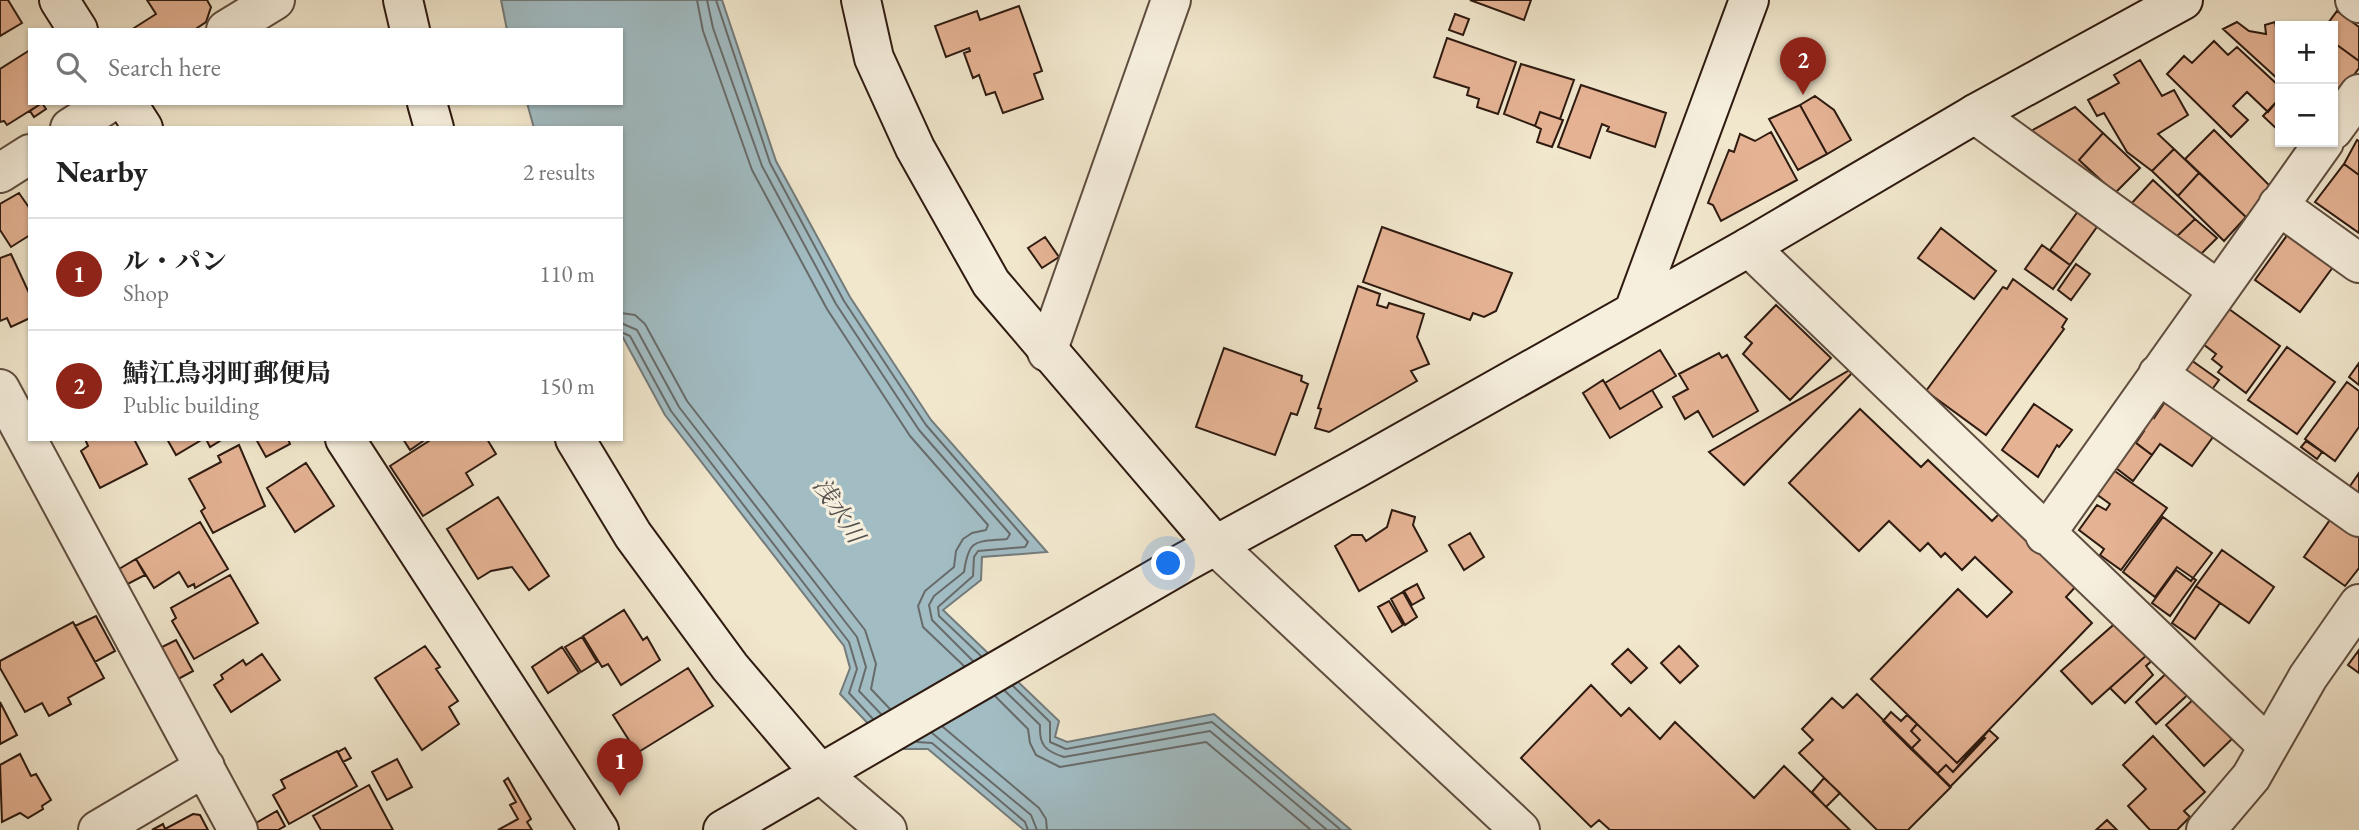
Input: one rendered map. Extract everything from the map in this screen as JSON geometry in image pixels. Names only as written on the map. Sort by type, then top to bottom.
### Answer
[{"type":"street","points":[[59,0],[77,28]]},
{"type":"street","points":[[403,0],[410,28]]},
{"type":"street","points":[[861,0],[874,58],[915,148],[992,283],[1201,554],[1520,830]]},
{"type":"street","points":[[1047,352],[1171,0]]},
{"type":"street","points":[[1634,311],[1749,0]]},
{"type":"street","points":[[723,830],[1201,554],[1749,247],[1975,114],[2183,0]]},
{"type":"street","points":[[2338,123],[2359,94]]},
{"type":"street","points":[[73,126],[106,105]]},
{"type":"street","points":[[128,105],[142,126]]},
{"type":"street","points":[[427,105],[433,126]]},
{"type":"street","points":[[1975,114],[2218,290]]},
{"type":"street","points":[[2045,535],[2321,147]]},
{"type":"street","points":[[0,173],[28,155]]},
{"type":"street","points":[[2278,205],[2359,263]]},
{"type":"street","points":[[1749,247],[2045,535],[2268,746]]},
{"type":"street","points":[[2158,374],[2359,517]]},
{"type":"street","points":[[0,389],[28,441]]},
{"type":"street","points":[[28,441],[239,830]]},
{"type":"street","points":[[346,441],[599,830]]},
{"type":"street","points":[[576,441],[633,536],[730,667],[820,774],[887,830]]},
{"type":"street","points":[[2206,830],[2251,777],[2308,677],[2359,604]]},
{"type":"street","points":[[97,830],[205,767]]},
{"type":"water","name":"浅水川","points":[[501,0],[722,0],[776,161],[850,297],[931,420],[1047,552],[982,557],[981,580],[943,610],[1059,721],[1055,737],[1067,742],[1214,714],[1351,830],[1024,830],[928,749],[892,749],[840,694],[850,668],[844,646],[665,415],[623,338],[623,126],[533,126],[528,105],[623,105],[623,28],[507,28]]},
{"type":"building","points":[[0,0],[8,0],[22,23],[0,36]]},
{"type":"building","points":[[147,0],[207,0],[211,7],[206,22],[197,28],[134,28],[156,14]]},
{"type":"building","points":[[1470,0],[1531,0],[1524,20]]},
{"type":"building","points":[[1019,6],[1042,71],[1034,74],[1043,99],[1003,113],[995,92],[986,95],[979,75],[973,78],[964,53],[970,51],[969,48],[946,57],[935,26],[977,11],[980,20]]},
{"type":"building","points":[[2337,11],[2359,27],[2359,61],[2338,46],[2338,21],[2330,21]]},
{"type":"building","points":[[1455,14],[1469,19],[1463,35],[1449,30]]},
{"type":"building","points":[[2237,22],[2249,31],[2266,34],[2265,25],[2275,22],[2275,76],[2223,29]]},
{"type":"building","points":[[1447,38],[1516,62],[1498,114],[1477,107],[1479,99],[1467,95],[1469,88],[1434,77]]},
{"type":"building","points":[[2214,41],[2228,55],[2237,47],[2275,82],[2275,104],[2268,112],[2247,92],[2233,106],[2248,120],[2231,137],[2167,74],[2184,56],[2192,63]]},
{"type":"building","points":[[2338,46],[2359,61],[2359,68],[2338,97]]},
{"type":"building","points":[[28,51],[28,105],[39,105],[7,125],[4,121],[0,122],[0,69]]},
{"type":"building","points":[[2140,60],[2162,96],[2174,90],[2188,115],[2158,134],[2174,149],[2152,171],[2127,152],[2104,113],[2097,116],[2088,100],[2119,83],[2114,75]]},
{"type":"building","points":[[1521,64],[1574,80],[1560,119],[1540,112],[1535,126],[1504,114]]},
{"type":"building","points":[[1581,85],[1666,113],[1655,147],[1607,131],[1609,127],[1602,124],[1590,158],[1558,147]]},
{"type":"building","points":[[1815,96],[1834,110],[1851,140],[1827,154],[1800,105]]},
{"type":"building","points":[[2275,103],[2275,127],[2263,116]]},
{"type":"building","points":[[39,105],[43,105],[46,109],[34,117],[30,111]]},
{"type":"building","points":[[1800,105],[1827,154],[1798,170],[1769,119]]},
{"type":"building","points":[[2075,107],[2103,133],[2079,160],[2110,189],[2031,131]]},
{"type":"building","points":[[1540,112],[1563,120],[1552,147],[1537,142],[1541,129],[1535,126]]},
{"type":"building","points":[[2214,130],[2273,189],[2249,220],[2185,159]]},
{"type":"building","points":[[1771,132],[1797,180],[1721,221],[1713,205],[1708,203],[1729,150],[1734,152],[1740,134],[1755,141]]},
{"type":"building","points":[[2103,133],[2140,168],[2115,193],[2079,160]]},
{"type":"building","points":[[2357,140],[2359,141],[2359,175],[2344,164]]},
{"type":"building","points":[[2174,149],[2199,173],[2178,196],[2152,171]]},
{"type":"building","points":[[2344,164],[2359,175],[2359,233],[2315,202]]},
{"type":"building","points":[[2199,173],[2246,217],[2224,241],[2178,196]]},
{"type":"building","points":[[2153,180],[2195,219],[2174,239],[2129,206]]},
{"type":"building","points":[[19,193],[28,206],[28,236],[11,247],[0,230],[0,204]]},
{"type":"building","points":[[2079,210],[2099,224],[2070,265],[2050,250]]},
{"type":"building","points":[[2195,219],[2217,238],[2196,259],[2174,239]]},
{"type":"building","points":[[1382,227],[1512,273],[1496,311],[1484,317],[1473,313],[1470,320],[1363,282]]},
{"type":"building","points":[[1941,228],[1996,271],[1974,299],[1918,258]]},
{"type":"building","points":[[2288,234],[2333,267],[2300,312],[2255,280]]},
{"type":"building","points":[[1045,237],[1059,257],[1042,268],[1028,248]]},
{"type":"building","points":[[2042,245],[2070,265],[2053,289],[2025,269]]},
{"type":"building","points":[[11,254],[28,291],[28,319],[11,327],[7,318],[0,321],[0,258]]},
{"type":"building","points":[[2076,264],[2090,274],[2071,300],[2058,290]]},
{"type":"building","points":[[2013,279],[2067,319],[2062,327],[2064,329],[1986,435],[1926,391],[2003,287],[2007,289]]},
{"type":"building","points":[[1358,286],[1380,294],[1377,305],[1387,308],[1389,303],[1424,314],[1417,337],[1429,364],[1411,371],[1417,381],[1329,432],[1315,428],[1321,409],[1318,408]]},
{"type":"building","points":[[1776,305],[1831,358],[1790,400],[1743,354],[1752,343],[1745,337]]},
{"type":"building","points":[[2229,309],[2280,346],[2246,393],[2218,372],[2222,367],[2212,359],[2216,354],[2203,344]]},
{"type":"building","points":[[2287,347],[2335,382],[2297,434],[2248,400]]},
{"type":"building","points":[[1224,348],[1302,376],[1301,381],[1308,384],[1297,415],[1291,413],[1275,455],[1196,427]]},
{"type":"building","points":[[1660,350],[1676,376],[1620,409],[1605,383]]},
{"type":"building","points":[[1719,353],[1722,358],[1727,355],[1758,411],[1713,437],[1698,411],[1685,419],[1673,397],[1688,389],[1679,374]]},
{"type":"building","points":[[2191,360],[2219,380],[2208,395],[2183,370]]},
{"type":"building","points":[[2359,363],[2359,385],[2349,377]]},
{"type":"building","points":[[1853,368],[1855,370],[1744,485],[1709,452]]},
{"type":"building","points":[[1603,380],[1620,409],[1652,390],[1662,407],[1610,438],[1583,393]]},
{"type":"building","points":[[2347,382],[2359,391],[2359,427],[2335,461],[2305,439]]},
{"type":"building","points":[[2165,402],[2213,437],[2192,466],[2160,444],[2152,455],[2136,443],[2144,431],[2139,428],[2149,414],[2154,418]]},
{"type":"building","points":[[2034,404],[2072,430],[2059,447],[2057,445],[2038,477],[2002,450]]},
{"type":"building","points":[[1860,409],[1921,467],[1928,460],[1992,521],[2003,510],[2079,583],[2066,597],[2092,623],[1957,763],[1871,679],[1958,589],[1987,617],[2012,592],[1975,557],[1962,570],[1945,553],[1941,557],[1928,543],[1920,551],[1889,521],[1859,551],[1789,483]]},
{"type":"building","points":[[2131,439],[2152,455],[2133,481],[2112,465]]},
{"type":"building","points":[[86,441],[135,441],[147,464],[100,488],[81,451],[88,446]]},
{"type":"building","points":[[168,441],[200,441],[176,455]]},
{"type":"building","points":[[207,441],[220,441],[210,447]]},
{"type":"building","points":[[257,441],[289,441],[290,444],[266,457]]},
{"type":"building","points":[[404,441],[423,441],[410,450]]},
{"type":"building","points":[[429,441],[488,441],[496,454],[466,473],[473,485],[423,516],[390,466]]},
{"type":"building","points":[[2306,441],[2322,452],[2317,459],[2301,447]]},
{"type":"building","points":[[239,445],[265,506],[213,533],[201,511],[205,508],[189,479],[221,462],[218,456]]},
{"type":"building","points":[[306,463],[334,506],[295,532],[267,488]]},
{"type":"building","points":[[2109,467],[2167,508],[2121,570],[2100,555],[2104,549],[2079,530],[2097,505],[2106,510],[2110,504],[2092,491]]},
{"type":"building","points":[[2359,473],[2359,497],[2348,489]]},
{"type":"building","points":[[498,497],[549,576],[529,590],[512,567],[491,571],[478,579],[447,529]]},
{"type":"building","points":[[1392,510],[1415,517],[1413,525],[1427,551],[1359,591],[1335,546],[1352,535],[1362,535],[1366,541],[1387,527]]},
{"type":"building","points":[[2163,517],[2212,553],[2193,578],[2177,567],[2155,597],[2123,572]]},
{"type":"building","points":[[2332,517],[2359,536],[2359,568],[2345,586],[2304,557]]},
{"type":"building","points":[[200,522],[228,569],[195,588],[194,584],[188,587],[179,572],[154,588],[136,559]]},
{"type":"building","points":[[1470,533],[1484,557],[1464,570],[1449,545]]},
{"type":"building","points":[[2222,550],[2274,587],[2249,623],[2196,586]]},
{"type":"building","points":[[136,559],[145,575],[122,587],[114,572]]},
{"type":"building","points":[[2176,570],[2191,581],[2193,578],[2196,580],[2170,616],[2152,603]]},
{"type":"building","points":[[230,575],[258,623],[194,659],[172,621],[176,618],[171,608]]},
{"type":"building","points":[[1417,584],[1424,598],[1412,605],[1404,591]]},
{"type":"building","points":[[2196,586],[2220,603],[2195,639],[2172,623]]},
{"type":"building","points":[[1403,592],[1417,617],[1405,625],[1391,599]]},
{"type":"building","points":[[1389,601],[1403,625],[1392,632],[1378,607]]},
{"type":"building","points":[[624,610],[643,640],[647,637],[660,660],[621,685],[608,664],[602,667],[583,636]]},
{"type":"building","points":[[96,616],[115,651],[95,662],[75,626]]},
{"type":"building","points":[[2119,620],[2149,653],[2092,704],[2061,671]]},
{"type":"building","points":[[73,622],[104,678],[68,698],[71,704],[49,716],[42,703],[25,712],[0,668],[0,661]]},
{"type":"building","points":[[582,637],[597,662],[581,672],[565,647]]},
{"type":"building","points":[[176,640],[193,671],[171,683],[154,651]]},
{"type":"building","points":[[425,646],[440,667],[436,669],[458,701],[449,707],[459,724],[422,750],[375,678]]},
{"type":"building","points":[[1679,646],[1698,666],[1680,683],[1661,663]]},
{"type":"building","points":[[562,647],[579,673],[548,693],[532,667]]},
{"type":"building","points":[[1628,649],[1647,668],[1631,683],[1612,664]]},
{"type":"building","points":[[2359,650],[2359,673],[2348,665]]},
{"type":"building","points":[[2149,653],[2155,658],[2146,666],[2153,675],[2125,703],[2110,688]]},
{"type":"building","points":[[262,654],[280,680],[231,712],[214,685],[223,679],[221,675],[243,660],[246,665]]},
{"type":"building","points":[[688,668],[713,706],[637,753],[613,715]]},
{"type":"building","points":[[2172,668],[2193,690],[2156,724],[2136,702]]},
{"type":"building","points":[[1591,685],[1621,716],[1629,708],[1660,739],[1675,722],[1754,798],[1784,766],[1850,830],[1610,830],[1599,820],[1591,827],[1521,758]]},
{"type":"building","points":[[1857,694],[1951,787],[1908,830],[1877,830],[1799,753],[1813,740],[1802,729],[1832,698],[1843,708]]},
{"type":"building","points":[[2197,696],[2235,736],[2204,766],[2166,725]]},
{"type":"building","points":[[0,702],[17,735],[0,744]]},
{"type":"building","points":[[1891,712],[1901,721],[1907,715],[1917,724],[1911,731],[1920,740],[1911,749],[1883,721]]},
{"type":"building","points":[[1917,724],[1957,763],[1985,738],[1953,772],[1946,765],[1937,774],[1911,749],[1920,740],[1911,731]]},
{"type":"building","points":[[1989,730],[1998,738],[1950,787],[1937,774],[1946,765],[1953,772]]},
{"type":"building","points":[[2153,736],[2205,792],[2184,811],[2190,817],[2177,830],[2150,830],[2128,806],[2146,789],[2123,765]]},
{"type":"building","points":[[345,748],[351,758],[343,762],[338,752]]},
{"type":"building","points":[[337,751],[357,786],[289,824],[273,795],[285,788],[281,780]]},
{"type":"building","points":[[20,754],[31,776],[36,774],[51,800],[42,806],[43,809],[28,818],[20,813],[2,822],[0,765]]},
{"type":"building","points":[[397,759],[412,787],[387,800],[372,772]]},
{"type":"building","points":[[508,778],[531,819],[527,822],[532,830],[498,830],[518,819],[510,805],[516,802],[504,781]]},
{"type":"building","points":[[1824,778],[1840,793],[1826,807],[1812,792]]},
{"type":"building","points":[[369,785],[393,830],[321,830],[313,816]]},
{"type":"building","points":[[277,811],[285,826],[278,830],[251,830],[249,827]]},
{"type":"building","points":[[193,814],[200,815],[208,830],[152,830],[163,824],[165,829]]},
{"type":"building","points":[[2107,820],[2117,830],[2096,830]]},
{"type":"place","name":"鯖江鳥羽町郵便局","points":[[1803,95]]},
{"type":"place","name":"ル・パン","points":[[620,796]]}]
